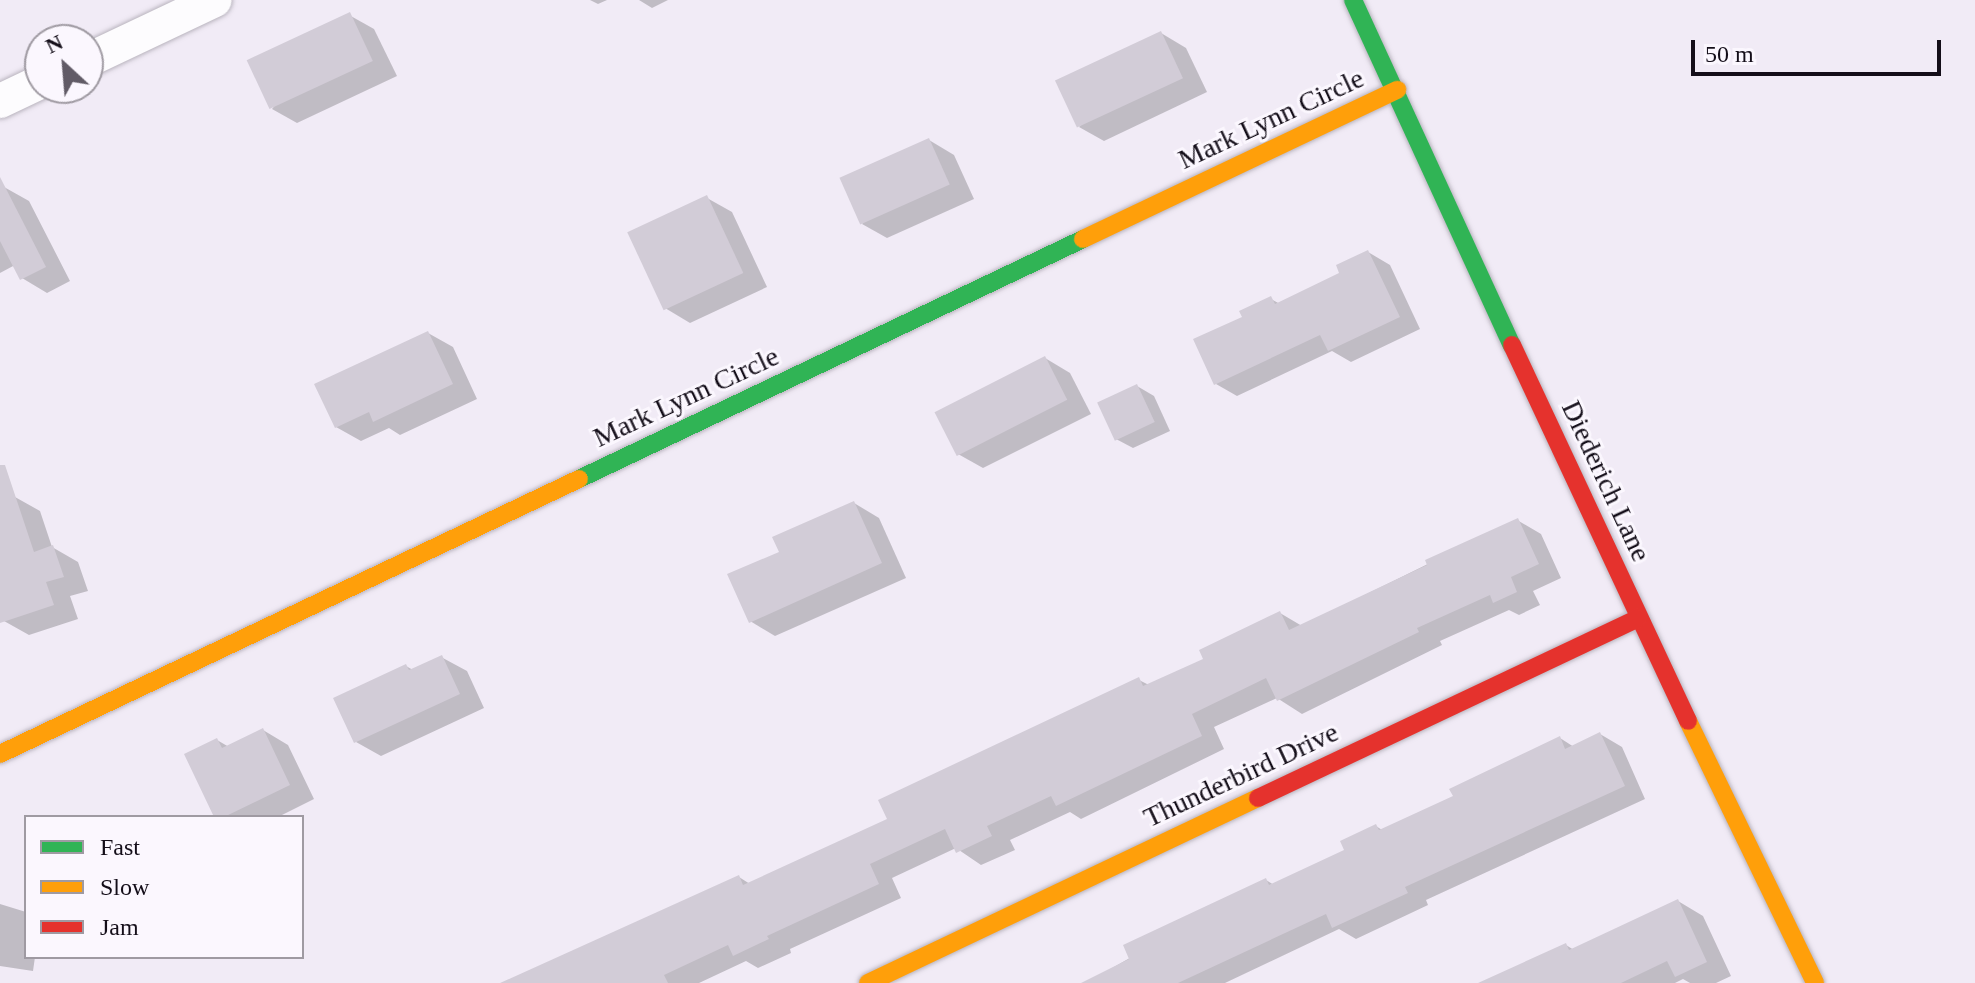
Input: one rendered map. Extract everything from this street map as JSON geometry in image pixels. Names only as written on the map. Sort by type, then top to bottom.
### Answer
[{"type":"street","points":[[104,52],[215,0]]},
{"type":"street","name":"Diederich Lane","points":[[1353,0],[1638,618],[1815,983]]},
{"type":"street","points":[[0,101],[24,90]]},
{"type":"street","name":"Mark Lynn Circle","points":[[0,754],[1397,90]]},
{"type":"street","name":"Thunderbird Drive","points":[[868,983],[1638,618]]},
{"type":"building","points":[[350,12],[373,61],[270,109],[247,60]]},
{"type":"building","points":[[1161,31],[1183,78],[1077,128],[1055,80]]},
{"type":"building","points":[[929,138],[950,185],[860,224],[839,178]]},
{"type":"building","points":[[0,177],[46,267],[20,280],[0,241]]},
{"type":"building","points":[[707,195],[743,273],[664,310],[627,232]]},
{"type":"building","points":[[1368,250],[1400,317],[1328,351],[1320,335],[1214,385],[1193,339],[1242,317],[1239,311],[1271,296],[1275,304],[1339,273],[1336,265]]},
{"type":"building","points":[[428,331],[453,384],[373,422],[369,412],[335,428],[314,384]]},
{"type":"building","points":[[1045,356],[1067,400],[957,456],[935,412]]},
{"type":"building","points":[[1137,384],[1155,422],[1115,441],[1097,403]]},
{"type":"building","points":[[0,465],[5,465],[34,552],[53,545],[64,577],[46,582],[54,605],[0,623]]},
{"type":"building","points":[[854,501],[882,563],[749,623],[727,574],[779,552],[772,537]]},
{"type":"building","points":[[1518,518],[1539,564],[1511,577],[1517,592],[1493,603],[1490,595],[1417,628],[1419,632],[1277,701],[1266,678],[1192,714],[1202,736],[1056,806],[1051,796],[987,826],[992,836],[956,853],[945,829],[870,864],[879,884],[767,936],[769,939],[733,956],[728,945],[664,975],[668,983],[500,983],[739,875],[743,885],[887,819],[878,800],[1139,677],[1143,686],[1203,659],[1199,650],[1280,611],[1289,630],[1427,565],[1425,560]]},
{"type":"building","points":[[442,655],[460,694],[354,743],[333,698],[406,664],[409,670]]},
{"type":"building","points":[[263,728],[290,785],[228,815],[213,815],[184,754],[217,738],[222,748]]},
{"type":"building","points":[[1600,732],[1625,786],[1405,887],[1408,893],[1332,928],[1326,914],[1178,983],[1081,983],[1129,959],[1123,945],[1266,878],[1269,885],[1344,850],[1340,841],[1376,824],[1379,830],[1453,796],[1449,789],[1560,736],[1565,749]]},
{"type":"building","points":[[1678,899],[1707,962],[1675,977],[1667,961],[1621,983],[1478,983],[1566,943],[1569,950]]},
{"type":"traffic: fast","points":[[1353,0],[1512,345]]},
{"type":"traffic: fast","points":[[579,479],[1083,239]]},
{"type":"traffic: slow","points":[[1083,239],[1397,90]]},
{"type":"traffic: slow","points":[[0,754],[579,479]]},
{"type":"traffic: slow","points":[[1688,721],[1815,983]]},
{"type":"traffic: slow","points":[[868,983],[1258,798]]},
{"type":"traffic: jam","points":[[1512,345],[1688,721]]},
{"type":"traffic: jam","points":[[1258,798],[1638,618]]}]
